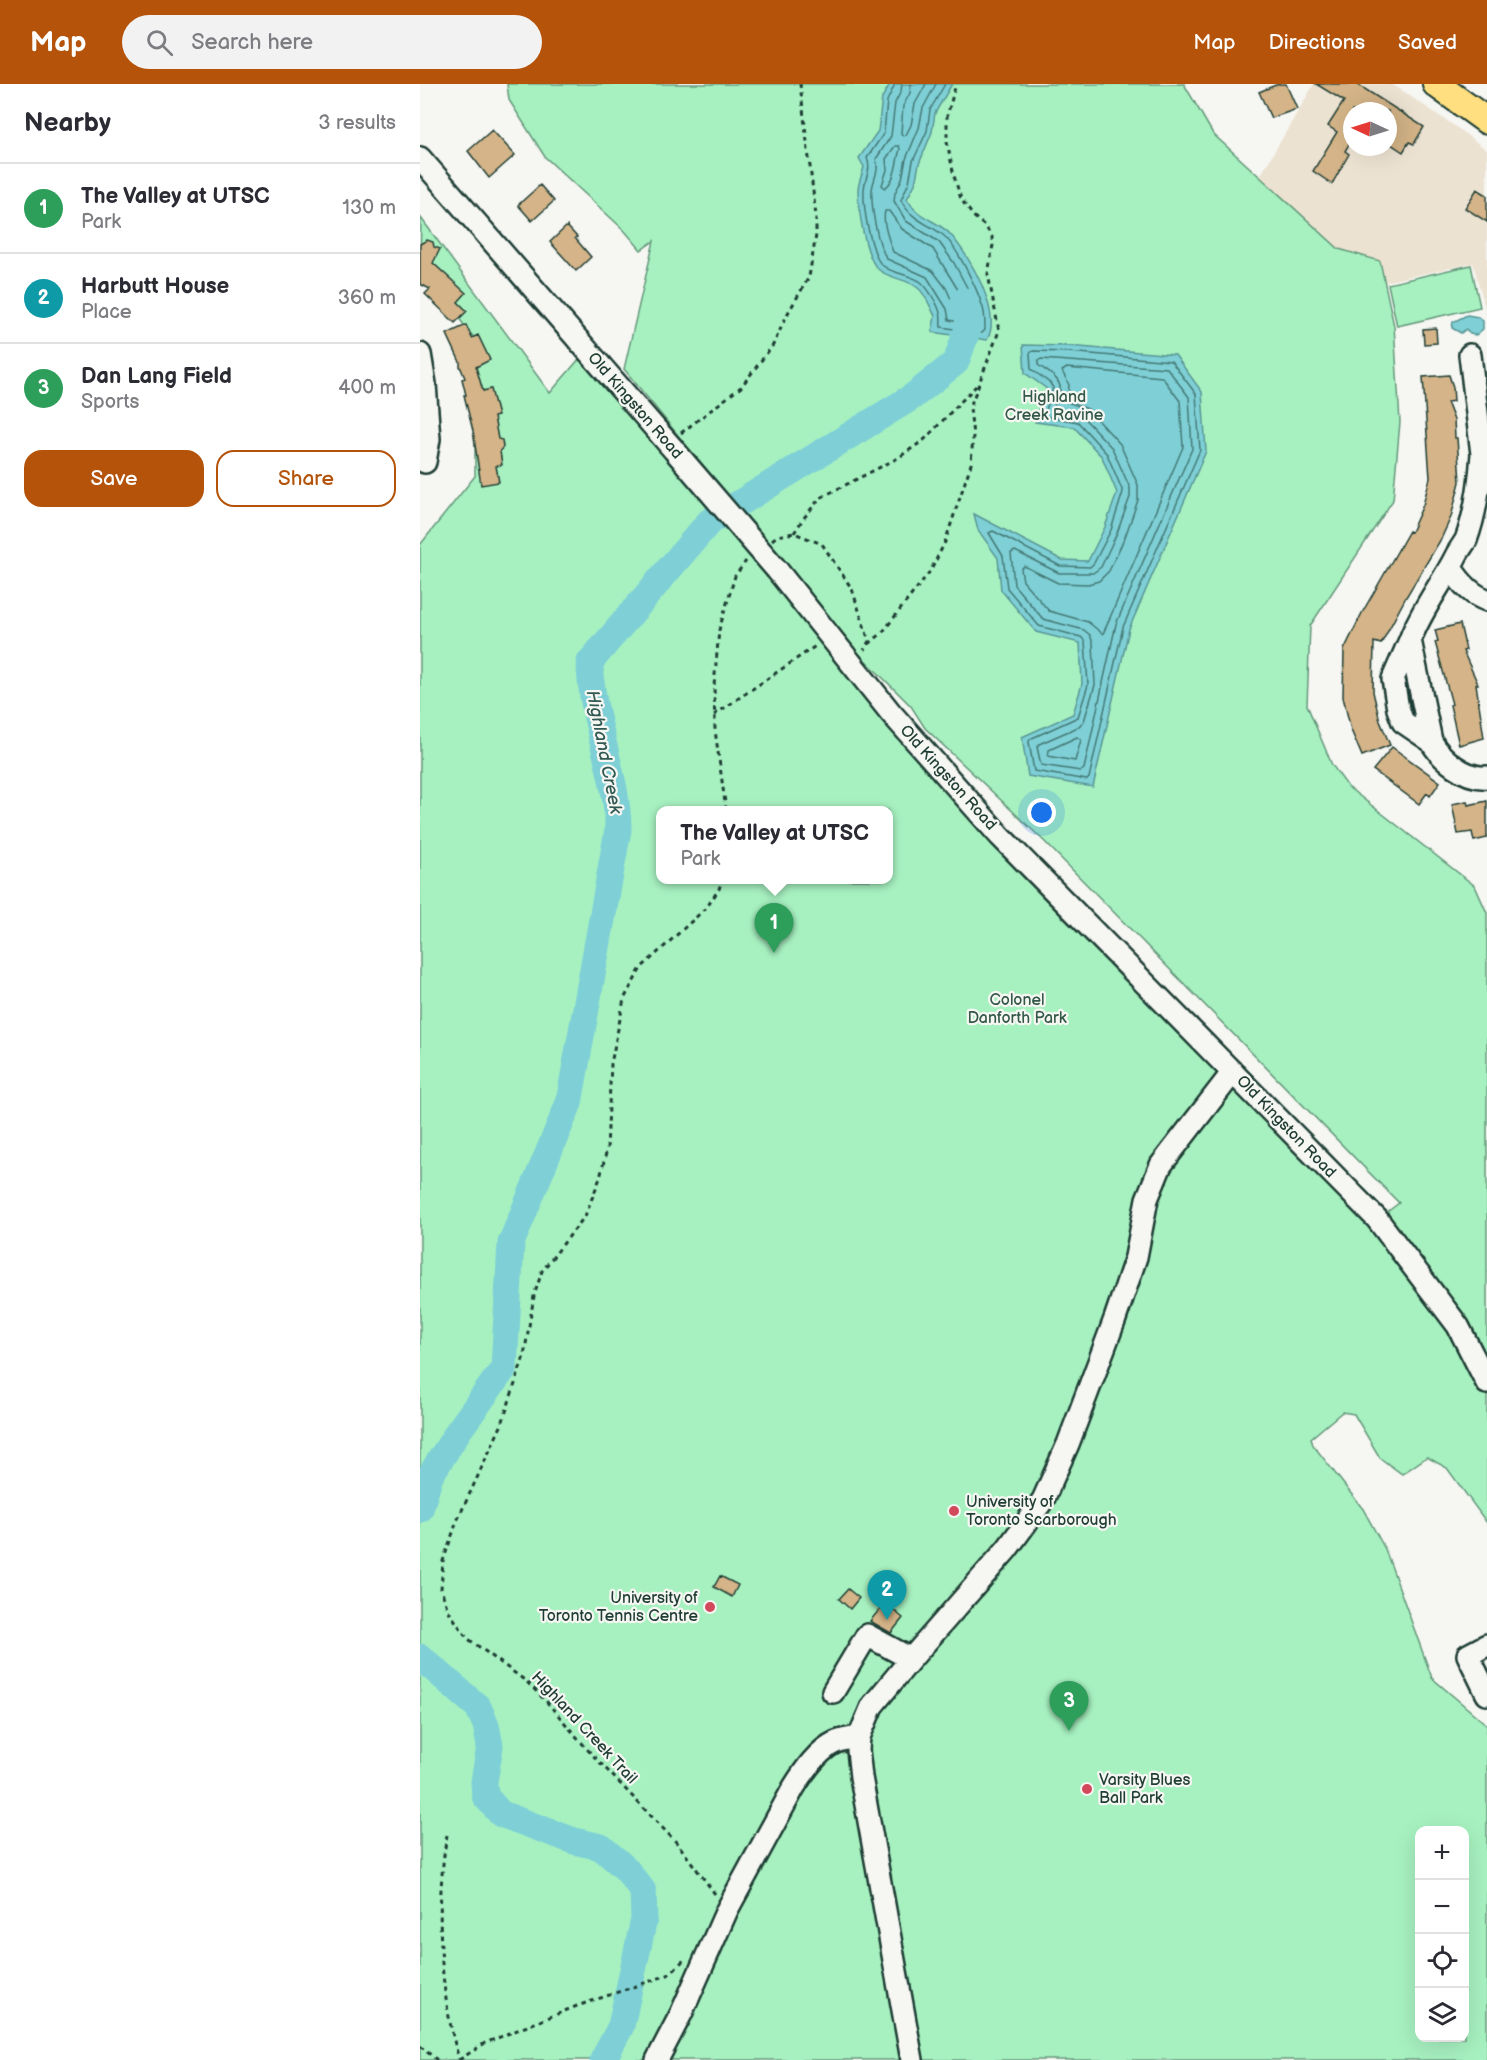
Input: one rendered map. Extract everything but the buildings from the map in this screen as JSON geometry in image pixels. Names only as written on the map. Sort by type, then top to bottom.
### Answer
[{"type":"main road","points":[[1436,84],[1487,121]]},
{"type":"street","name":"Old Kingston Road","points":[[420,158],[777,570],[891,713],[1000,836],[1377,1219],[1458,1326],[1487,1383]]},
{"type":"street","points":[[420,354],[425,384],[429,440],[425,462]]},
{"type":"street","points":[[1470,355],[1485,453],[1471,522],[1465,542],[1416,625],[1410,640],[1431,741],[1436,751],[1469,775],[1487,777]]},
{"type":"street","points":[[1451,568],[1470,590],[1487,600]]},
{"type":"street","points":[[912,2060],[861,1777],[859,1737],[872,1706],[1007,1549],[1043,1500],[1068,1444],[1115,1319],[1136,1257],[1147,1199],[1161,1165],[1233,1072]]},
{"type":"street","points":[[833,1692],[867,1635],[911,1659]]},
{"type":"street","points":[[1487,1645],[1468,1654],[1487,1694]]},
{"type":"street","points":[[657,2060],[681,2014],[727,1910],[794,1787],[806,1768],[826,1748],[837,1741],[859,1737]]},
{"type":"path","points":[[671,447],[741,387],[773,345],[809,277],[816,235],[816,216],[800,84]]},
{"type":"path","points":[[869,644],[882,633],[931,570],[945,542],[971,464],[973,436],[970,407],[995,347],[999,331],[988,274],[993,245],[992,237],[961,199],[947,142],[947,116],[956,84]]},
{"type":"path","points":[[794,533],[820,498],[898,458],[924,440],[978,384]]},
{"type":"path","points":[[725,806],[714,715],[830,636]]},
{"type":"path","name":"Highland Creek Trail","points":[[720,884],[706,907],[641,968],[624,999],[611,1064],[607,1149],[600,1178],[585,1216],[542,1271],[534,1296],[524,1356],[502,1424],[457,1521],[442,1561],[441,1589],[448,1610],[467,1638],[527,1682],[546,1701],[588,1750],[678,1844],[727,1910]]},
{"type":"path","points":[[447,1835],[441,1867],[440,1917],[447,2001],[452,2036],[459,2060],[485,2043],[577,2006],[668,1975]]},
{"type":"path","points":[[420,2046],[437,2060]]},
{"type":"shaded area","points":[[1314,84],[1392,84],[1487,150],[1487,315],[1473,263],[1385,282],[1380,261],[1339,249],[1260,176]]},
{"type":"green space","points":[[507,84],[1184,84],[1213,134],[1339,249],[1380,261],[1394,326],[1400,422],[1393,500],[1310,626],[1307,705],[1332,765],[1348,787],[1475,886],[1487,913],[1487,1523],[1447,1468],[1427,1457],[1402,1474],[1380,1458],[1354,1414],[1342,1412],[1311,1438],[1313,1445],[1363,1509],[1385,1549],[1432,1678],[1487,1725],[1487,2060],[420,2060],[420,545],[475,476],[475,339],[420,268],[421,218],[550,393],[581,357],[855,678],[1387,1212],[1399,1203],[1045,842],[925,728],[911,706],[845,640],[624,369],[654,241],[641,250],[624,230],[545,157],[509,100]]},
{"type":"green space","points":[[1471,265],[1480,307],[1397,326],[1388,284]]},
{"type":"water","points":[[890,84],[952,84],[935,113],[932,132],[919,164],[915,184],[907,199],[917,212],[950,234],[974,270],[982,285],[991,315],[991,329],[987,340],[932,332],[935,316],[921,291],[914,285],[879,270],[866,245],[858,189],[864,167],[859,158],[878,131],[882,98]]},
{"type":"water","points":[[1467,315],[1478,317],[1483,321],[1483,329],[1476,335],[1470,334],[1466,329],[1461,333],[1452,328],[1453,322]]},
{"type":"water","points":[[1023,345],[1068,346],[1175,355],[1202,392],[1206,451],[1129,629],[1093,787],[1028,776],[1022,737],[1073,714],[1082,684],[1080,643],[1036,632],[1001,590],[998,558],[978,530],[974,514],[1062,560],[1088,561],[1105,527],[1117,493],[1102,457],[1074,427],[1035,422],[1040,402],[1047,389],[1025,373]]},
{"type":"waterway","name":"Highland Creek","points":[[420,1509],[430,1476],[459,1430],[504,1368],[511,1243],[569,1103],[618,830],[614,788],[594,704],[590,662],[709,522],[912,397],[956,362],[968,328],[969,312],[964,301]]},
{"type":"waterway","name":"Highland Creek","points":[[420,1657],[478,1707],[486,1725],[490,1746],[484,1782],[485,1796],[501,1814],[574,1841],[601,1847],[626,1869],[643,1891],[644,1919],[621,2026],[603,2060]]},
{"type":"place","name":"The Valley at UTSC","points":[[774,953]]},
{"type":"place","name":"University of Toronto Scarborough","points":[[954,1511]]},
{"type":"place","name":"University of Toronto Tennis Centre","points":[[710,1607]]},
{"type":"place","name":"Harbutt House","points":[[887,1620]]},
{"type":"place","name":"Dan Lang Field","points":[[1069,1731]]},
{"type":"place","name":"Varsity Blues Ball Park","points":[[1087,1789]]},
{"type":"park label","name":"Highland Creek Ravine","points":[[1054,406]]},
{"type":"park label","name":"Colonel Danforth Park","points":[[1017,1009]]}]
